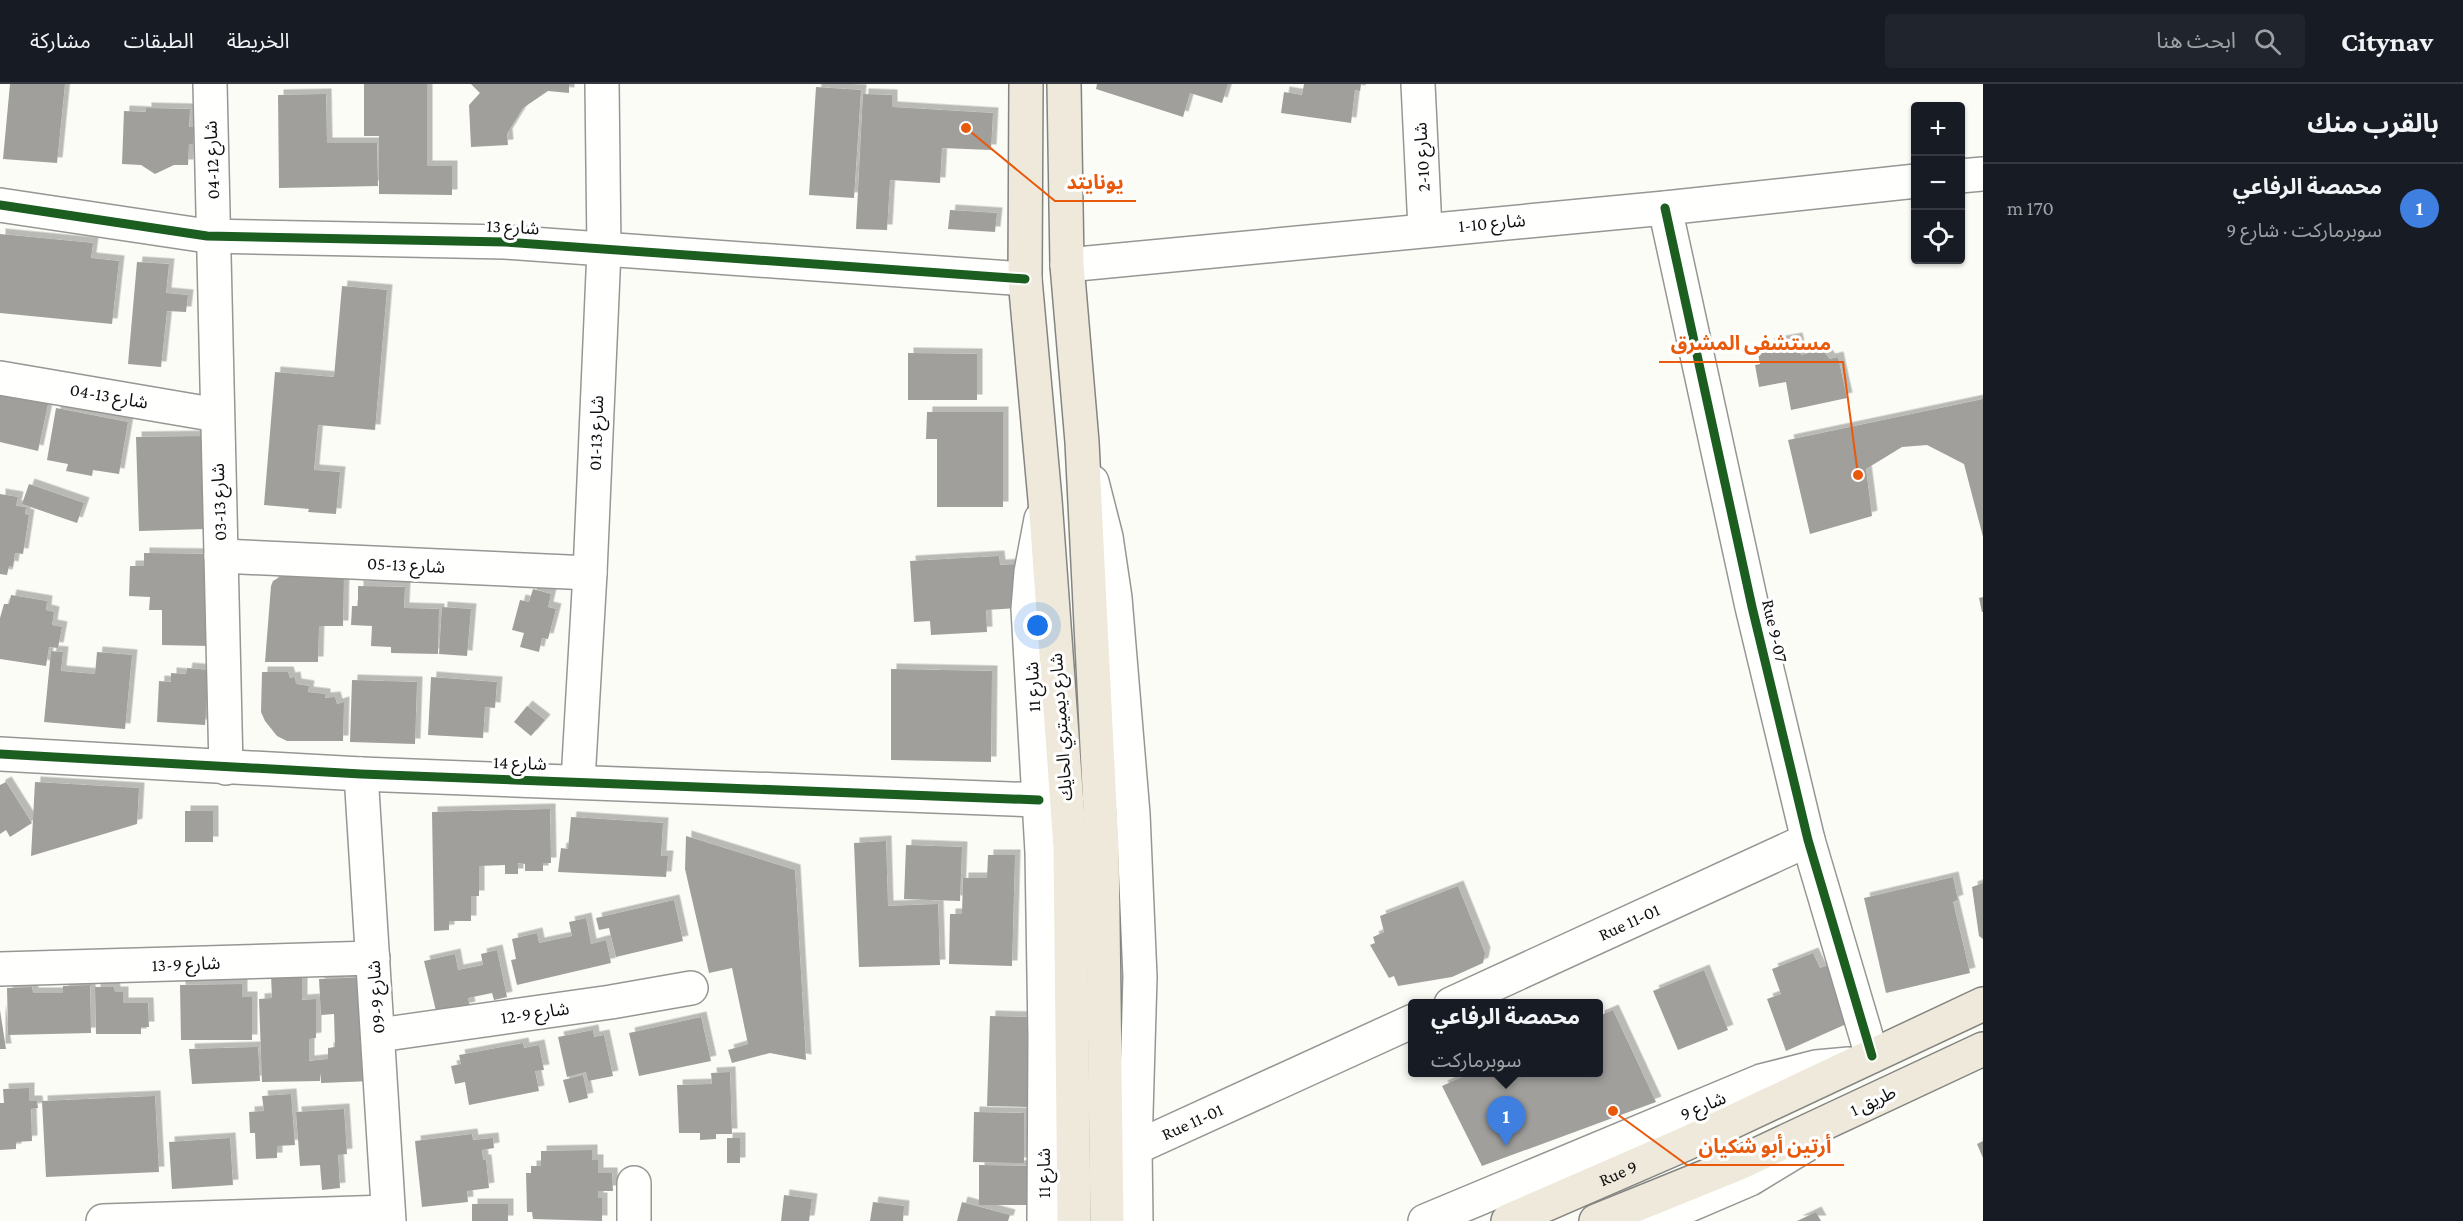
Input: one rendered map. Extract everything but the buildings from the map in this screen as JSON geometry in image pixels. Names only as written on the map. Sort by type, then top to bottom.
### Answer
[{"type":"main road","name":"شارع 11","points":[[1026,84],[1025,279],[1045,500]]},
{"type":"main road","points":[[1064,84],[1067,264],[1082,442],[1102,848],[1107,1221]]},
{"type":"main road","name":"شارع ديميتري الحايك","points":[[1045,500],[1070,847],[1074,1221]]},
{"type":"main road","name":"شارع 9","points":[[1866,1060],[1983,1004]]},
{"type":"main road","name":"طريق 1","points":[[1596,1221],[1737,1164],[1983,1049]]},
{"type":"main road","name":"Rue 9","points":[[1508,1221],[1665,1153],[1866,1060]]},
{"type":"street","name":"شارع 12-04","points":[[210,84],[215,236]]},
{"type":"street","name":"شارع 13-01","points":[[578,781],[590,573],[604,250],[602,84]]},
{"type":"street","name":"شارع 10-2","points":[[1418,84],[1425,229]]},
{"type":"street","points":[[1965,176],[1983,174]]},
{"type":"street","name":"شارع 10-1","points":[[1067,264],[1665,208],[1911,182]]},
{"type":"street","name":"شارع 13","points":[[0,205],[215,236],[505,242],[1025,279]]},
{"type":"street","name":"Rue 9-07","points":[[1665,208],[1752,608],[1808,840],[1866,1060]]},
{"type":"street","name":"شارع 13-03","points":[[215,236],[226,768]]},
{"type":"street","name":"شارع 13-04","points":[[0,378],[217,415]]},
{"type":"street","points":[[1082,442],[1106,537],[1115,598],[1133,814],[1140,977],[1135,1149],[1136,1221]]},
{"type":"street","name":"شارع 11","points":[[1044,1221],[1045,1037],[1042,852],[1028,609],[1031,572],[1045,500]]},
{"type":"street","name":"شارع 13-05","points":[[221,556],[590,573]]},
{"type":"street","name":"شارع 14","points":[[0,754],[361,774],[1039,800]]},
{"type":"street","name":"شارع 9-09","points":[[361,774],[379,1035],[388,1216]]},
{"type":"street","name":"Rue 11-01","points":[[1461,999],[1808,840]]},
{"type":"street","name":"شارع 9-13","points":[[0,969],[373,958]]},
{"type":"street","name":"شارع 9-12","points":[[379,1035],[611,1002],[691,988]]},
{"type":"street","name":"Rue 11-01","points":[[1135,1149],[1408,1023]]},
{"type":"street","name":"شارع 9","points":[[1425,1221],[1761,1081],[1816,1067],[1866,1060]]},
{"type":"street","points":[[1652,1221],[1750,1179],[1877,1100]]},
{"type":"street","points":[[634,1184],[634,1221]]},
{"type":"street","points":[[103,1221],[388,1216]]},
{"type":"cycle path","points":[[0,205],[207,236],[505,242],[1025,279]]},
{"type":"cycle path","points":[[1665,208],[1752,607],[1808,840],[1872,1056]]},
{"type":"cycle path","points":[[0,754],[361,774],[1039,800]]},
{"type":"place","name":"يونايتد","points":[[966,128]]},
{"type":"place","name":"مستشفى المشرق","points":[[1858,475]]},
{"type":"place","name":"أرتين أبو شكيان","points":[[1613,1111]]},
{"type":"place","name":"محمصة الرفاعي","points":[[1506,1146]]}]
